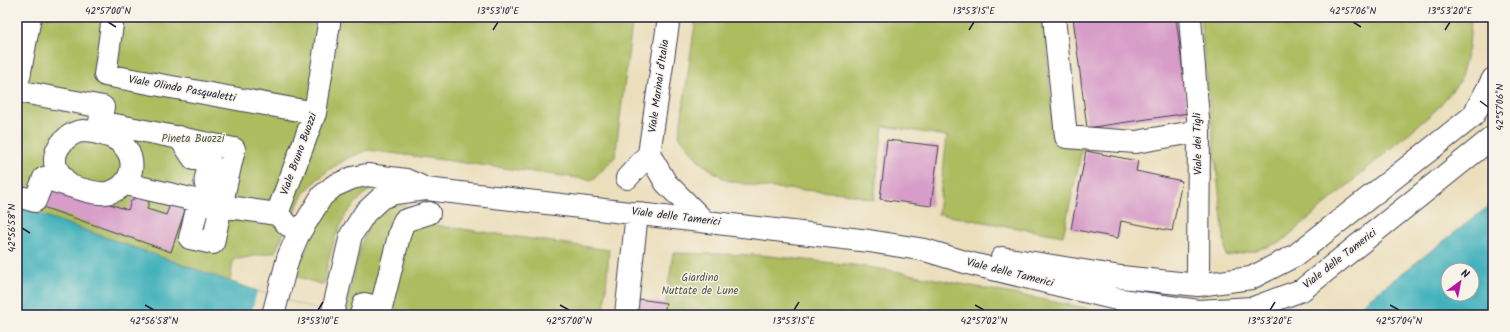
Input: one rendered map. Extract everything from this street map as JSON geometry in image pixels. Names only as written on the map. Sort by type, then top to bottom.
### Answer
[{"type":"street","points":[[30,17],[18,84],[103,107],[99,128]]},
{"type":"street","name":"Viale Olindo Pasqualetti","points":[[113,17],[105,75],[316,113]]},
{"type":"street","name":"Viale Bruno Buozzi","points":[[277,214],[316,113],[330,17]]},
{"type":"street","name":"Viale Marinai d'Italia","points":[[649,154],[669,17]]},
{"type":"street","points":[[1054,17],[1066,137],[1136,142],[1199,131]]},
{"type":"street","name":"Viale dei Tigli","points":[[1190,17],[1199,131],[1198,271]]},
{"type":"street","name":"Viale delle Tamerici","points":[[333,311],[351,235],[365,213],[381,198],[395,192],[426,189],[637,212],[868,241],[925,250],[967,252],[1121,277],[1198,285],[1251,278],[1296,255],[1473,116],[1493,79]]},
{"type":"street","points":[[17,196],[35,201],[44,178],[95,192],[104,193],[115,191],[126,184],[132,162],[129,152],[121,142],[99,128]]},
{"type":"street","points":[[69,185],[61,176],[56,167],[56,155],[59,146],[67,138],[82,131],[99,128],[179,138],[234,149],[213,243],[190,238],[199,201]]},
{"type":"street","name":"Viale delle Tamerici","points":[[925,250],[968,263],[1121,300],[1198,311],[1253,308],[1302,290],[1493,137]]},
{"type":"street","points":[[179,138],[194,159],[204,153],[210,163],[205,183],[208,190],[219,196],[222,200]]},
{"type":"street","points":[[627,178],[649,154],[666,183],[704,221]]},
{"type":"street","name":"Viale delle Tamerici","points":[[273,315],[288,258],[298,235],[322,196],[334,186],[352,178],[367,175],[406,180],[426,189]]},
{"type":"street","points":[[126,184],[199,201],[222,200],[277,214],[298,235]]},
{"type":"street","points":[[626,315],[637,212]]},
{"type":"street","points":[[361,315],[364,304],[381,308],[404,221],[429,213]]},
{"type":"green space","name":"Pineta Buozzi","points":[[17,17],[633,17],[615,157],[593,180],[368,150],[348,158],[330,169],[303,194],[275,252],[233,260],[230,282],[17,206]]},
{"type":"green space","points":[[696,17],[1045,17],[1054,141],[1083,145],[1063,236],[938,214],[947,136],[883,126],[874,200],[845,193],[759,187],[726,180],[701,163],[679,136]]},
{"type":"green space","points":[[1200,17],[1471,17],[1471,20],[1469,47],[1460,81],[1436,110],[1281,242],[1253,251],[1226,256]]},
{"type":"green space","points":[[380,185],[365,193],[346,214],[335,238],[328,262],[324,285],[295,276],[311,238],[327,211],[336,200],[347,191],[358,186]]},
{"type":"green space","points":[[390,205],[403,205],[429,213],[434,225],[609,250],[604,315],[344,315],[361,245],[370,223],[381,209]]},
{"type":"green space","name":"Giardino Nuttate de Lune","points":[[673,253],[760,255],[853,265],[894,271],[1122,315],[664,315]]},
{"type":"water","points":[[1493,203],[1493,315],[1348,315]]},
{"type":"water","points":[[17,206],[257,291],[333,315],[17,315]]},
{"type":"pier","points":[[257,291],[333,315],[251,315]]},
{"type":"building","points":[[1073,17],[1176,17],[1188,113],[1087,128]]},
{"type":"building","points":[[887,140],[939,146],[931,206],[880,199]]},
{"type":"building","points":[[1086,151],[1138,161],[1136,171],[1182,181],[1172,231],[1121,221],[1118,238],[1071,229]]},
{"type":"building","points":[[49,184],[128,210],[131,201],[136,197],[147,199],[149,202],[147,209],[166,215],[172,204],[182,207],[185,210],[171,252],[40,206]]},
{"type":"building","points":[[639,299],[666,303],[664,315],[636,315]]}]
